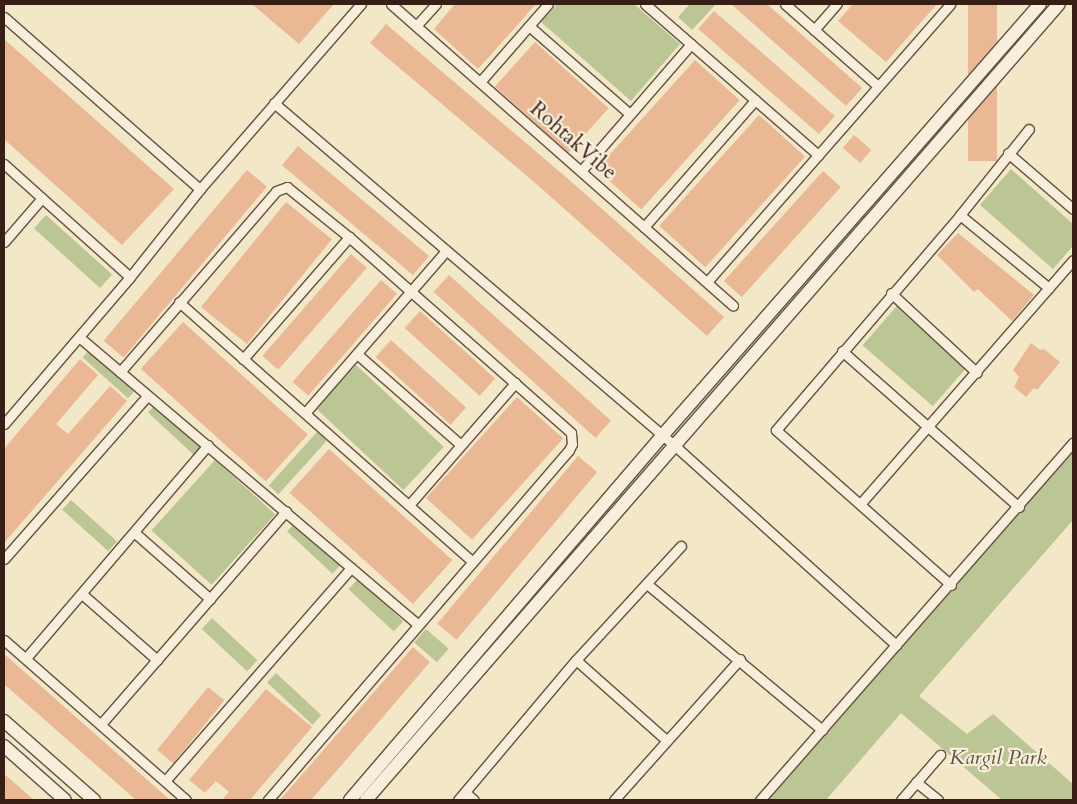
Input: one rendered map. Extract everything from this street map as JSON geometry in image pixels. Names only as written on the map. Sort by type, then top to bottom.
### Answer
[{"type":"main road","points":[[350,800],[1030,10],[1040,4]]},
{"type":"main road","points":[[366,800],[1059,4]]},
{"type":"main road","points":[[4,721],[94,800]]},
{"type":"main road","points":[[4,746],[65,800]]},
{"type":"street","points":[[4,424],[130,277],[200,189],[361,4]]},
{"type":"street","name":"RohtakVibe","points":[[390,4],[733,305]]},
{"type":"street","points":[[416,26],[436,4]]},
{"type":"street","points":[[480,82],[548,4]]},
{"type":"street","points":[[645,4],[818,156]]},
{"type":"street","points":[[785,4],[878,86]]},
{"type":"street","points":[[814,30],[837,4]]},
{"type":"street","points":[[708,282],[950,4]]},
{"type":"street","points":[[4,17],[200,189]]},
{"type":"street","points":[[529,26],[630,114]]},
{"type":"street","points":[[581,171],[691,44]]},
{"type":"street","points":[[644,227],[755,100]]},
{"type":"street","points":[[274,103],[674,445],[896,645]]},
{"type":"street","points":[[952,585],[776,430],[891,293],[960,215],[1029,129]]},
{"type":"street","points":[[1008,153],[1073,209]]},
{"type":"street","points":[[4,164],[130,277]]},
{"type":"street","points":[[120,372],[179,302],[282,187],[293,189],[561,421],[571,433],[572,444],[268,800]]},
{"type":"street","points":[[4,242],[42,198]]},
{"type":"street","points":[[960,215],[1049,288]]},
{"type":"street","points":[[243,359],[349,237]]},
{"type":"street","points":[[305,413],[446,251]]},
{"type":"street","points":[[861,503],[930,428],[1073,260]]},
{"type":"street","points":[[891,293],[977,373]]},
{"type":"street","points":[[179,302],[472,562]]},
{"type":"street","points":[[79,337],[418,625]]},
{"type":"street","points":[[842,351],[1020,507]]},
{"type":"street","points":[[357,354],[461,445]]},
{"type":"street","points":[[409,505],[515,383]]},
{"type":"street","points":[[4,559],[147,396]]},
{"type":"street","points":[[760,800],[896,645],[952,585],[1073,443]]},
{"type":"street","points":[[26,658],[135,533],[208,445]]},
{"type":"street","points":[[101,724],[286,511]]},
{"type":"street","points":[[135,533],[210,599]]},
{"type":"street","points":[[458,800],[576,660],[681,546]]},
{"type":"street","points":[[165,781],[351,568]]},
{"type":"street","points":[[647,584],[740,659],[822,730]]},
{"type":"street","points":[[82,594],[157,660]]},
{"type":"street","points":[[4,640],[186,800]]},
{"type":"street","points":[[614,800],[740,659]]},
{"type":"street","points":[[576,660],[666,740]]},
{"type":"street","points":[[901,800],[940,756]]},
{"type":"street","points":[[916,782],[938,800]]},
{"type":"street","points":[[464,792],[474,800]]},
{"type":"green space","points":[[557,4],[634,4],[680,44],[631,101],[541,22]]},
{"type":"green space","points":[[690,4],[716,4],[692,30],[678,17]]},
{"type":"green space","points":[[1011,169],[1073,224],[1073,246],[1053,269],[980,205]]},
{"type":"green space","points":[[46,215],[112,275],[100,288],[34,228]]},
{"type":"green space","points":[[902,300],[972,361],[933,406],[863,345]]},
{"type":"green space","points":[[92,347],[137,388],[128,398],[83,357]]},
{"type":"green space","points":[[356,365],[444,447],[404,490],[316,408]]},
{"type":"green space","points":[[157,403],[202,445],[193,455],[148,413]]},
{"type":"green space","points":[[317,432],[327,441],[278,494],[269,486]]},
{"type":"green space","name":"Kargil Park","points":[[1073,452],[1073,520],[919,696],[967,734],[993,714],[1073,784],[1073,800],[1002,800],[901,713],[826,800],[763,800]]},
{"type":"green space","points":[[215,460],[275,514],[212,585],[151,531]]},
{"type":"green space","points":[[71,500],[117,541],[108,551],[62,510]]},
{"type":"green space","points":[[296,522],[341,564],[332,574],[287,532]]},
{"type":"green space","points":[[358,579],[403,621],[394,632],[348,589]]},
{"type":"green space","points":[[212,618],[257,660],[247,671],[202,629]]},
{"type":"green space","points":[[426,629],[449,649],[437,662],[414,643]]},
{"type":"green space","points":[[276,673],[321,715],[312,725],[267,683]]},
{"type":"building","points":[[252,4],[334,4],[299,44]]},
{"type":"building","points":[[455,4],[536,4],[478,69],[434,29]]},
{"type":"building","points":[[731,4],[767,4],[862,88],[846,106]]},
{"type":"building","points":[[853,4],[937,4],[886,62],[838,21]]},
{"type":"building","points":[[968,4],[997,4],[997,161],[968,161]]},
{"type":"building","points":[[714,11],[835,116],[819,134],[698,29]]},
{"type":"building","points":[[386,24],[567,178],[724,317],[707,336],[541,188],[370,43]]},
{"type":"building","points":[[4,39],[174,189],[122,245],[4,139]]},
{"type":"building","points":[[535,42],[609,108],[568,153],[495,87]]},
{"type":"building","points":[[695,60],[740,100],[641,209],[597,169]]},
{"type":"building","points":[[759,115],[805,156],[705,267],[659,226]]},
{"type":"building","points":[[854,135],[871,150],[860,163],[843,148]]},
{"type":"building","points":[[298,146],[429,256],[413,275],[282,165]]},
{"type":"building","points":[[247,170],[267,187],[124,358],[104,341]]},
{"type":"building","points":[[823,171],[841,187],[742,297],[724,281]]},
{"type":"building","points":[[286,202],[332,239],[247,344],[201,307]]},
{"type":"building","points":[[958,233],[1034,295],[1012,321],[978,289],[974,292],[937,255]]},
{"type":"building","points":[[351,254],[367,268],[278,370],[262,356]]},
{"type":"building","points":[[449,275],[611,421],[596,438],[434,292]]},
{"type":"building","points":[[381,280],[397,294],[308,396],[292,382]]},
{"type":"building","points":[[420,311],[495,379],[480,396],[405,328]]},
{"type":"building","points":[[183,322],[308,434],[266,481],[141,369]]},
{"type":"building","points":[[391,340],[466,408],[451,425],[376,357]]},
{"type":"building","points":[[1031,343],[1040,350],[1044,349],[1060,362],[1037,390],[1034,388],[1026,397],[1014,387],[1019,377],[1013,370]]},
{"type":"building","points":[[80,359],[98,375],[56,424],[68,434],[110,386],[127,401],[4,543],[4,449]]},
{"type":"building","points":[[517,397],[563,438],[472,540],[426,498]]},
{"type":"building","points":[[329,449],[452,560],[413,604],[290,493]]},
{"type":"building","points":[[578,456],[597,472],[456,640],[437,624]]},
{"type":"building","points":[[413,647],[430,662],[353,752],[311,800],[280,800]]},
{"type":"building","points":[[4,654],[170,800],[136,800],[4,684]]},
{"type":"building","points":[[208,687],[224,700],[173,763],[157,750]]},
{"type":"building","points":[[266,689],[312,727],[250,800],[222,800],[229,792],[216,781],[205,793],[189,780]]},
{"type":"building","points":[[4,774],[25,792],[34,800],[4,800]]}]
